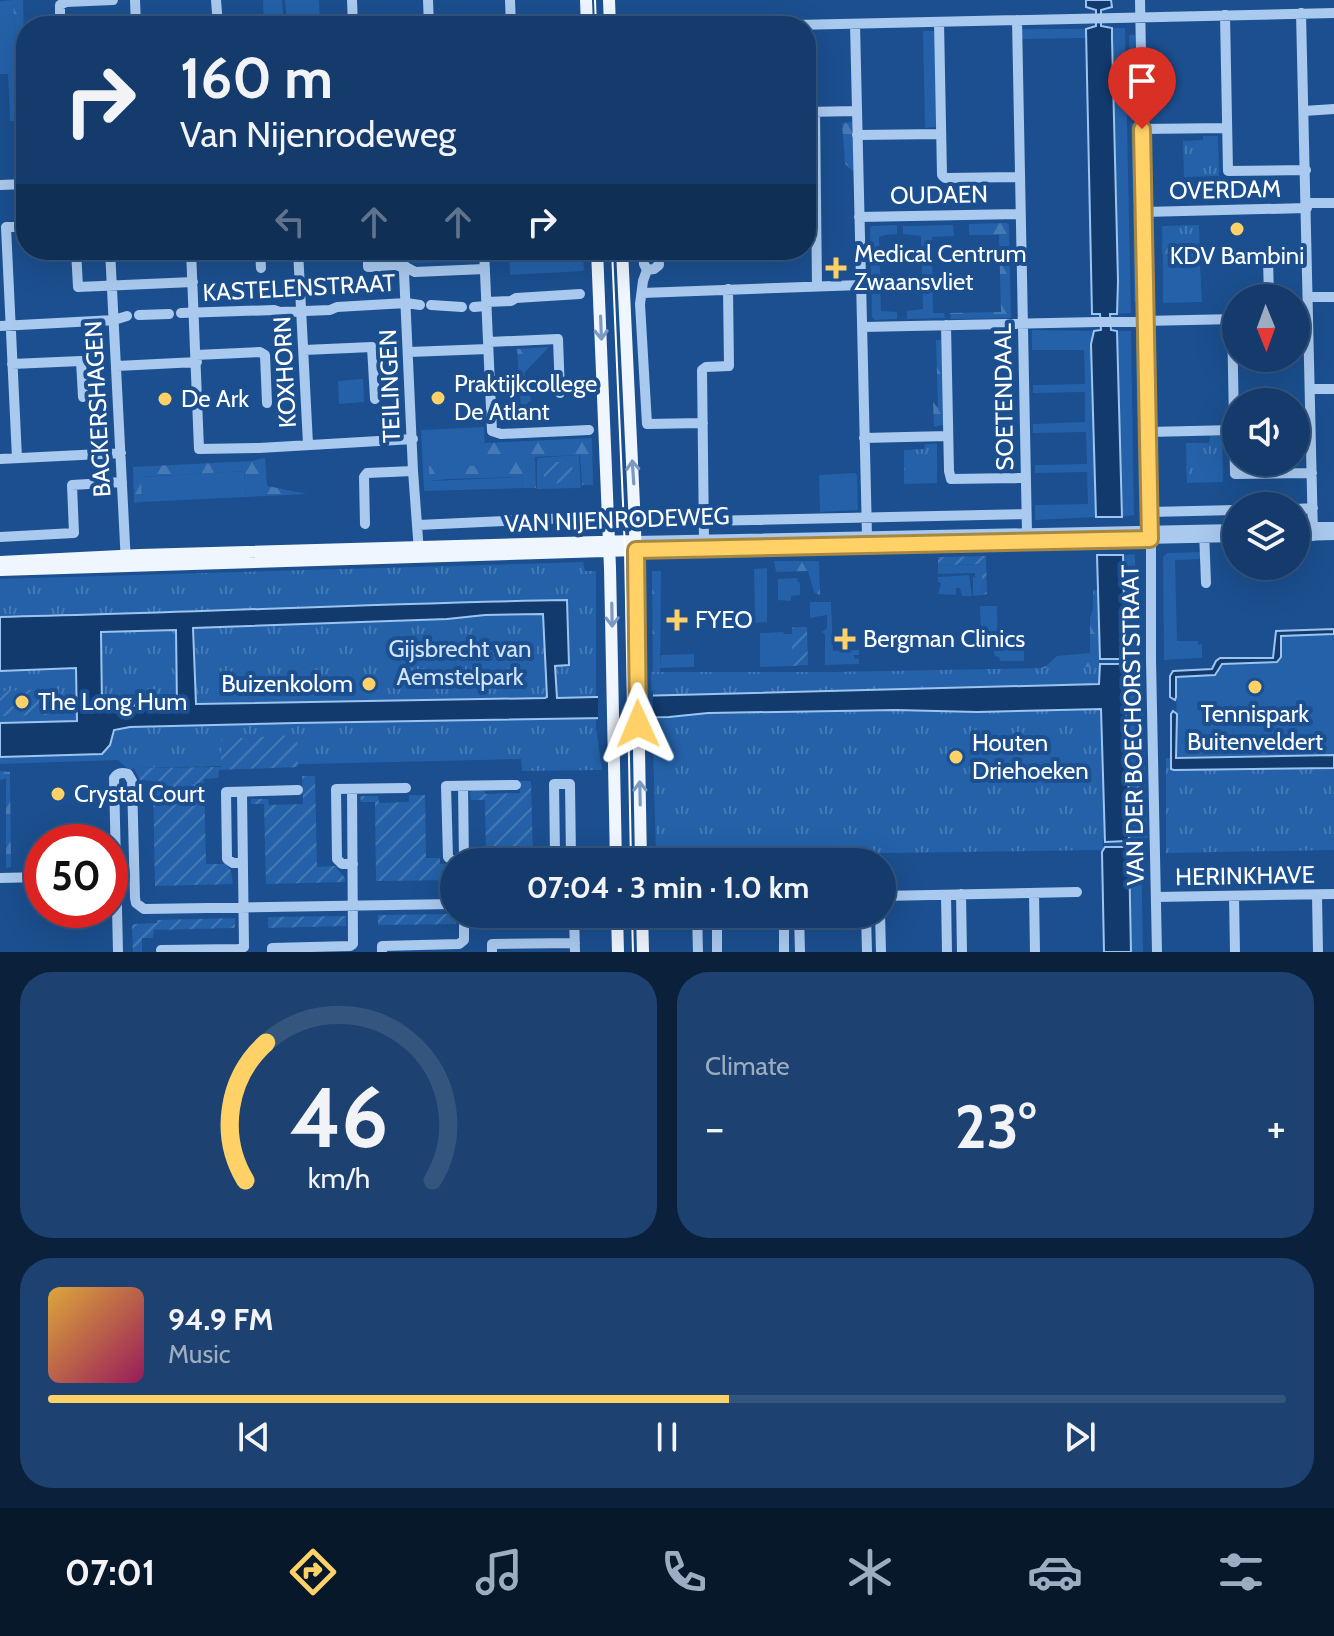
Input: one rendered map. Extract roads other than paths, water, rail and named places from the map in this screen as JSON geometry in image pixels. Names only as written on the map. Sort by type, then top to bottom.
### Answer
[{"type":"main road","points":[[597,260],[609,546],[616,848]]},
{"type":"main road","points":[[622,260],[636,546],[641,848]]},
{"type":"main road","name":"VAN NIJENRODEWEG","points":[[0,562],[636,546]]},
{"type":"main road","name":"VAN NIJENRODEWEG","points":[[0,570],[126,561]]},
{"type":"main road","points":[[617,928],[618,952]]},
{"type":"main road","points":[[642,928],[643,952]]},
{"type":"street","points":[[60,16],[60,5],[66,2],[113,0]]},
{"type":"street","name":"VAN DER BOECHORSTSTRAAT","points":[[1140,0],[1157,952]]},
{"type":"street","points":[[1301,13],[1308,284]]},
{"type":"street","points":[[816,25],[1334,13]]},
{"type":"street","points":[[1225,15],[1228,171],[1306,170]]},
{"type":"street","name":"SOETENDAAL","points":[[1017,20],[1027,533]]},
{"type":"street","points":[[939,22],[942,175],[945,178],[1019,177]]},
{"type":"street","points":[[855,24],[867,536]]},
{"type":"street","points":[[1304,111],[1334,109]]},
{"type":"street","points":[[816,112],[857,111]]},
{"type":"street","points":[[1142,129],[1227,128]]},
{"type":"street","points":[[857,135],[941,134]]},
{"type":"street","name":"OVERDAM","points":[[1144,212],[1334,203]]},
{"type":"street","name":"OUDAEN","points":[[859,217],[1020,214]]},
{"type":"street","points":[[16,227],[6,227],[5,326],[12,364],[17,458]]},
{"type":"street","points":[[1229,256],[1264,255],[1268,259],[1269,284]]},
{"type":"street","points":[[77,260],[78,287],[193,282]]},
{"type":"street","name":"BACKERSHAGEN","points":[[111,260],[126,561]]},
{"type":"street","points":[[192,260],[199,449],[413,439]]},
{"type":"street","points":[[261,260],[261,268]]},
{"type":"street","name":"KOXHORN","points":[[299,260],[308,444]]},
{"type":"street","points":[[368,260],[368,267],[404,266],[415,272],[485,269]]},
{"type":"street","name":"TEILINGEN","points":[[404,260],[419,553]]},
{"type":"street","points":[[485,260],[492,431],[501,434],[589,430]]},
{"type":"street","points":[[644,260],[647,270],[640,304],[647,424],[703,423]]},
{"type":"street","points":[[647,270],[659,265],[659,260]]},
{"type":"street","points":[[814,260],[817,286]]},
{"type":"street","points":[[642,293],[861,285]]},
{"type":"street","points":[[704,540],[702,370],[729,366],[728,289]]},
{"type":"street","name":"KASTELENSTRAAT","points":[[5,326],[114,320],[133,316],[330,310],[406,303],[468,307],[516,298],[580,294]]},
{"type":"street","points":[[1310,297],[1334,297]]},
{"type":"street","points":[[863,327],[1222,319]]},
{"type":"street","points":[[946,325],[951,479],[1025,478]]},
{"type":"street","points":[[409,352],[558,339],[560,393]]},
{"type":"street","points":[[304,350],[372,347],[375,399]]},
{"type":"street","points":[[117,366],[260,352],[265,355],[267,403]]},
{"type":"street","points":[[12,364],[81,361],[83,397]]},
{"type":"street","points":[[1309,372],[1313,532]]},
{"type":"street","points":[[1311,389],[1334,389]]},
{"type":"street","points":[[1148,432],[1222,430]]},
{"type":"street","points":[[864,438],[948,436]]},
{"type":"street","points":[[0,459],[121,453]]},
{"type":"street","name":"TEILINGEN","points":[[365,524],[364,477],[367,473],[413,471]]},
{"type":"street","points":[[0,537],[74,533],[72,485],[122,482]]},
{"type":"street","points":[[1150,512],[1222,510]]},
{"type":"street","name":"VAN NIJENRODEWEG","points":[[704,521],[1026,514]]},
{"type":"street","name":"VAN NIJENRODEWEG","points":[[418,525],[590,517]]},
{"type":"street","points":[[1310,533],[1334,527]]},
{"type":"street","name":"VAN NIJENRODEWEG","points":[[1205,534],[1222,531]]},
{"type":"street","points":[[1310,531],[1334,535]]},
{"type":"street","points":[[1205,534],[1206,583]]},
{"type":"street","name":"VAN NIJENRODEWEG","points":[[636,546],[1109,535],[1222,536]]},
{"type":"street","name":"VAN NIJENRODEWEG","points":[[636,546],[704,540],[867,536],[1109,535]]},
{"type":"street","points":[[114,824],[114,778],[125,773],[132,781],[136,903],[148,910],[440,904]]},
{"type":"street","points":[[554,784],[570,784],[571,860],[560,858],[555,853],[554,784]]},
{"type":"street","points":[[447,848],[446,786],[516,785]]},
{"type":"street","points":[[463,786],[464,848]]},
{"type":"street","points":[[353,864],[342,864],[337,859],[336,789],[406,788]]},
{"type":"street","points":[[272,952],[272,948],[350,946],[355,941],[352,789]]},
{"type":"street","points":[[162,952],[241,949],[245,944],[243,863],[233,863],[227,859],[226,792],[298,790]]},
{"type":"street","points":[[128,875],[133,875]]},
{"type":"street","points":[[0,878],[24,877]]},
{"type":"street","points":[[896,896],[1077,892]]},
{"type":"street","points":[[1034,893],[1035,952]]},
{"type":"street","points":[[961,894],[962,952]]},
{"type":"street","name":"HERINKHAVE","points":[[1156,897],[1334,894]]},
{"type":"street","points":[[946,895],[947,952]]},
{"type":"street","points":[[1317,895],[1318,952]]},
{"type":"street","points":[[1234,896],[1235,952]]},
{"type":"street","points":[[116,928],[118,952]]},
{"type":"street","points":[[382,952],[382,946],[398,949],[462,943],[464,928]]},
{"type":"street","points":[[492,952],[492,944],[507,948],[575,948],[574,928]]},
{"type":"street","points":[[697,928],[698,952]]},
{"type":"street","points":[[717,928],[717,952]]},
{"type":"street","points":[[784,928],[784,952]]},
{"type":"street","points":[[799,928],[800,952]]},
{"type":"street","points":[[866,928],[867,952]]},
{"type":"street","points":[[880,928],[881,952]]},
{"type":"tram line","points":[[595,0],[596,16]]},
{"type":"tram line","points":[[612,260],[625,550],[631,848]]},
{"type":"tram line","points":[[632,928],[633,952]]},
{"type":"place","name":"KDV Bambini","points":[[1237,229]]},
{"type":"place","name":"Medical Centrum Zwaansvliet","points":[[836,268]]},
{"type":"place","name":"Praktijkcollege De Atlant","points":[[438,398]]},
{"type":"place","name":"De Ark","points":[[165,399]]},
{"type":"place","name":"FYEO","points":[[677,620]]},
{"type":"place","name":"Bergman Clinics","points":[[845,639]]},
{"type":"place","name":"Buizenkolom","points":[[369,684]]},
{"type":"place","name":"Tennispark Buitenveldert","points":[[1255,687]]},
{"type":"place","name":"The Long Hum","points":[[22,702]]},
{"type":"place","name":"Houten Driehoeken","points":[[956,757]]},
{"type":"place","name":"Crystal Court","points":[[58,794]]},
{"type":"park label","name":"Gijsbrecht van Aemstelpark","points":[[460,663]]}]
